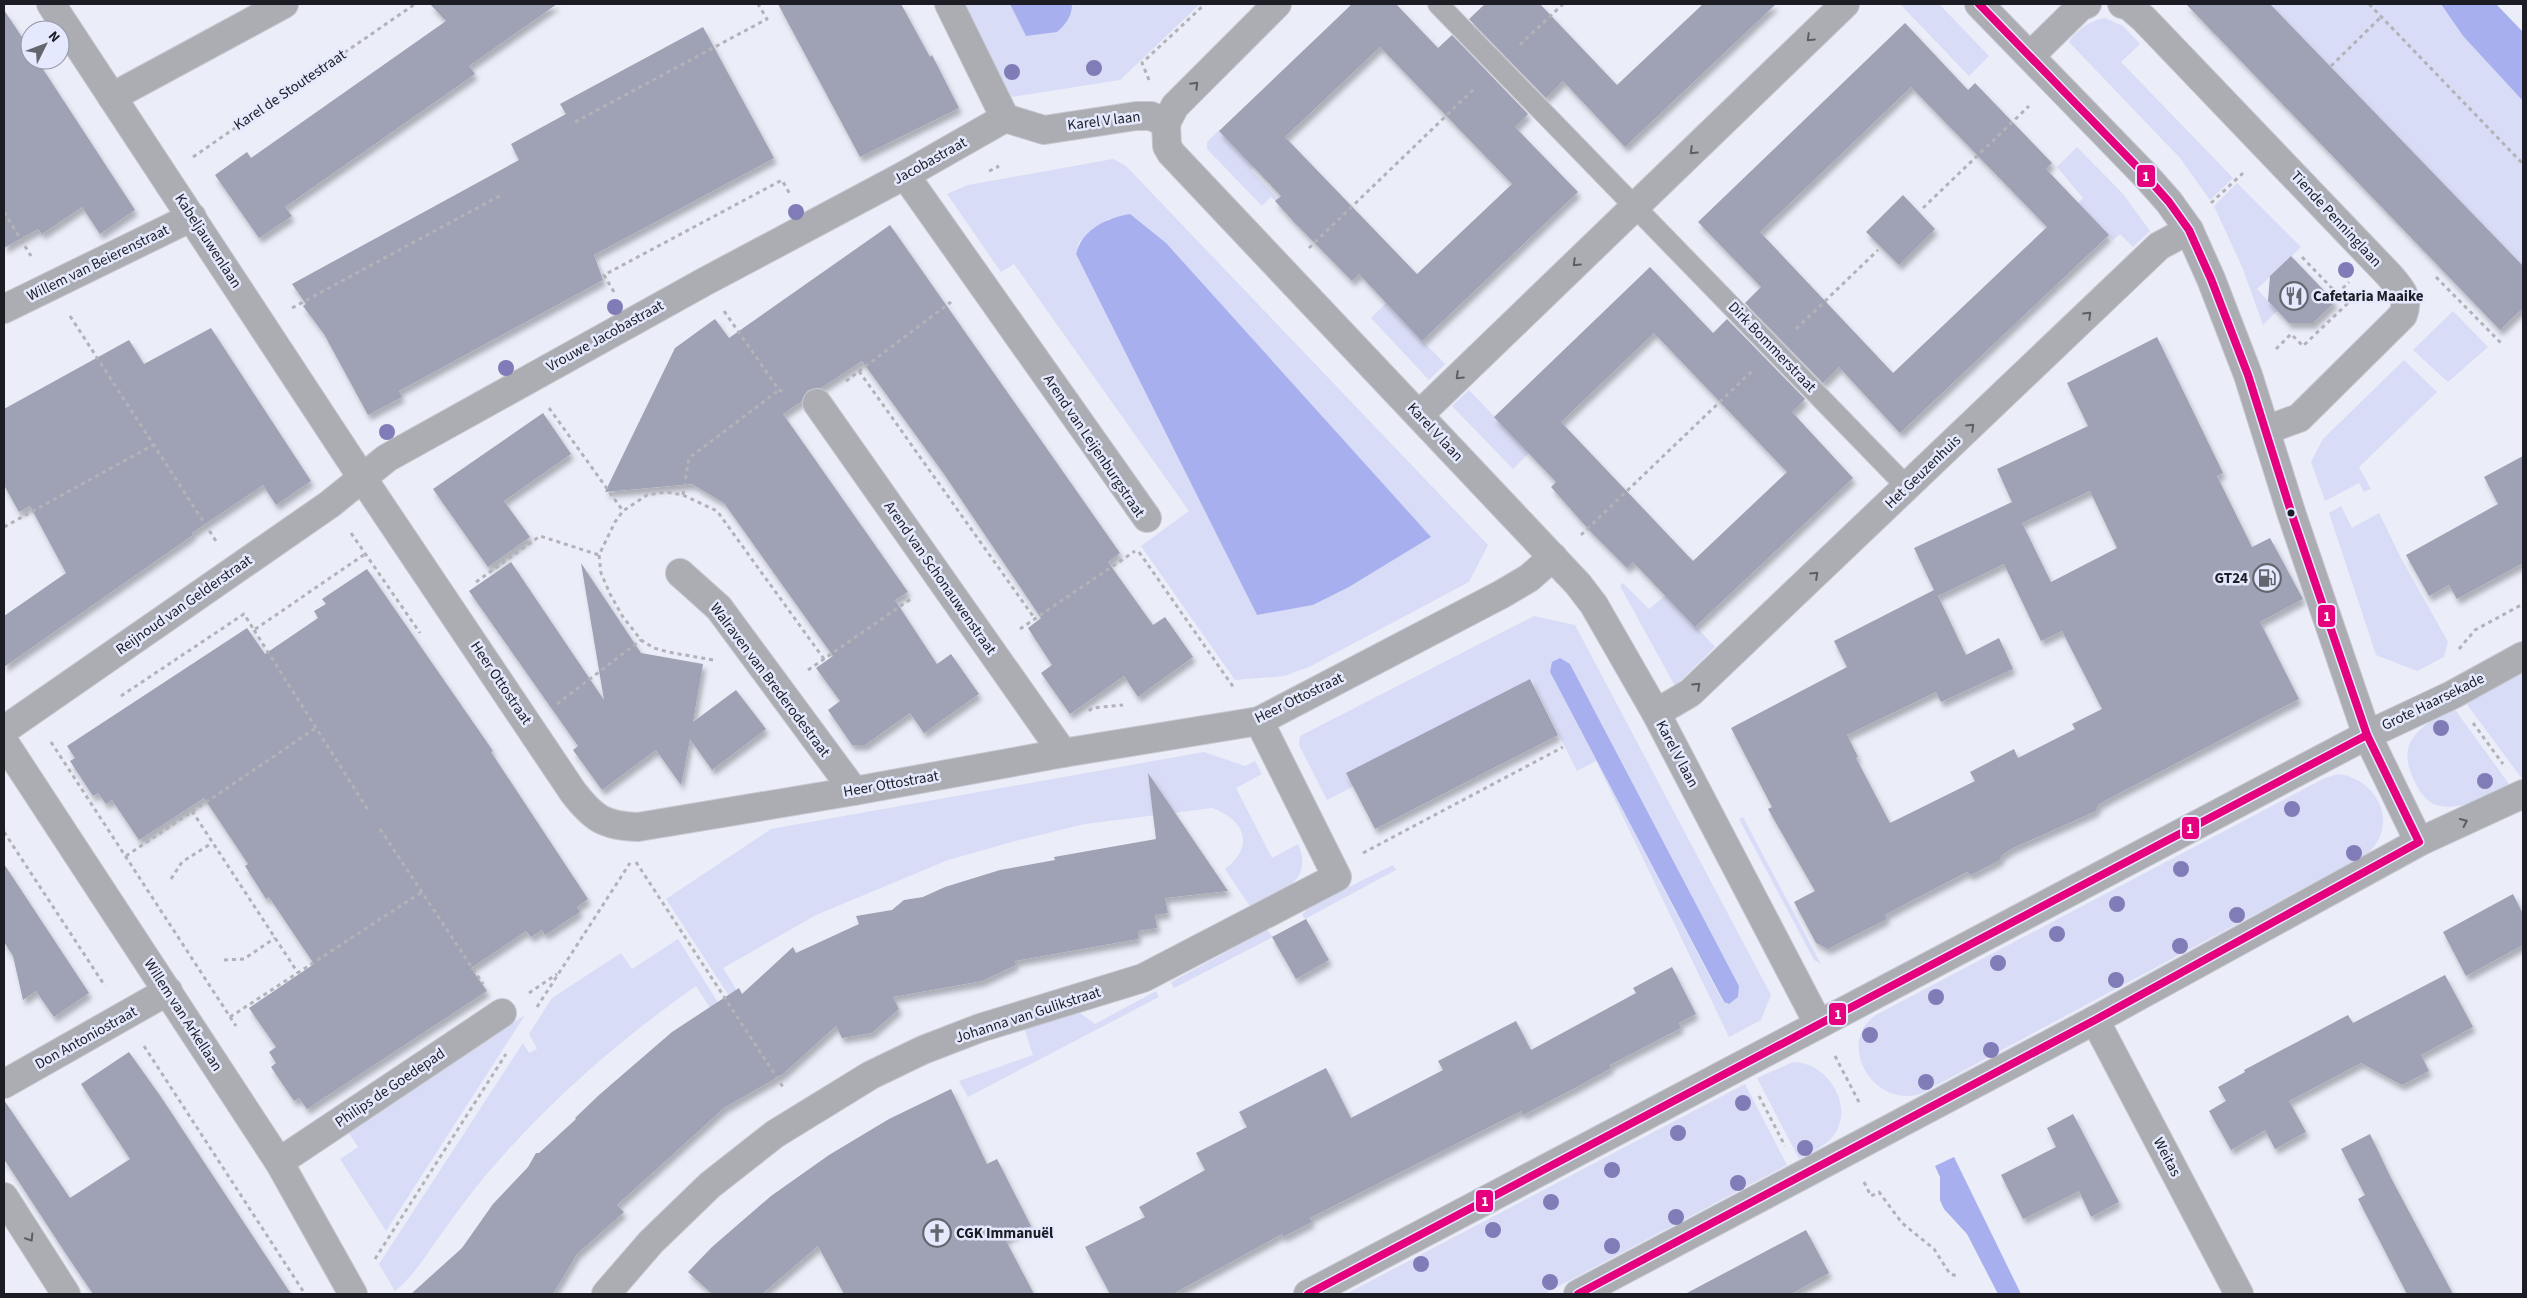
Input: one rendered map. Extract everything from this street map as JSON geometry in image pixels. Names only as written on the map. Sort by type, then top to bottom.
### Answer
[{"type":"street","name":"Kabeljauwenlaan","points":[[51,4],[363,479]]},
{"type":"street","points":[[112,97],[284,4]]},
{"type":"street","points":[[949,4],[1005,118]]},
{"type":"street","points":[[1166,123],[1175,106],[1277,4]]},
{"type":"street","points":[[1419,415],[1845,4]]},
{"type":"street","points":[[1979,4],[2170,202],[2189,230],[2211,278],[2248,375],[2292,515],[2367,735],[2419,842]]},
{"type":"street","points":[[2030,56],[2080,7],[2087,4]]},
{"type":"street","name":"Tiende Penninglaan","points":[[2122,4],[2129,6],[2144,19],[2269,148],[2398,286],[2406,297],[2407,305],[2403,315],[2299,418],[2266,430]]},
{"type":"street","name":"Karel V laan","points":[[1005,118],[1044,130],[1136,116],[1151,116],[1166,123],[1167,146],[1171,153],[1553,557],[1594,605],[1656,713],[1818,1023]]},
{"type":"street","name":"Jacobastraat","points":[[853,203],[905,176],[1005,118]]},
{"type":"street","name":"Arend van Leijenburgstraat","points":[[905,176],[1147,518]]},
{"type":"street","name":"Vrouwe Jacobastraat","points":[[363,479],[387,458],[704,282],[853,203]]},
{"type":"street","name":"Willem van Beierenstraat","points":[[4,309],[192,217]]},
{"type":"street","name":"Het Geuzenhuis","points":[[1656,713],[1690,693],[1908,488],[2159,246],[2189,230]]},
{"type":"street","name":"Arend van Schonauwenstraat","points":[[817,403],[1064,753]]},
{"type":"street","name":"Reijnoud van Gelderstraat","points":[[4,730],[363,479]]},
{"type":"street","name":"Heer Ottostraat","points":[[363,479],[584,806],[612,826],[638,827],[854,792],[1064,753],[1258,721],[1502,594],[1529,578],[1553,557]]},
{"type":"street","name":"Walraven van Brederodestraat","points":[[680,573],[719,608],[854,792]]},
{"type":"street","name":"Grote Haarsekade","points":[[1308,1294],[1818,1023],[2367,735],[2452,695],[2523,656]]},
{"type":"street","points":[[1258,721],[1334,869]]},
{"type":"street","name":"Willem van Arkellaan","points":[[11,752],[279,1162],[352,1294]]},
{"type":"street","points":[[1578,1294],[2094,1020],[2419,842],[2523,794]]},
{"type":"street","name":"Johanna van Gulikstraat","points":[[606,1294],[651,1242],[710,1185],[775,1134],[871,1075],[923,1050],[980,1028],[1144,978],[1337,877],[1334,869]]},
{"type":"street","name":"Don Antoniostraat","points":[[4,1084],[168,991]]},
{"type":"street","name":"Philips de Goedepad","points":[[279,1162],[502,1013]]},
{"type":"street","name":"Weitas","points":[[2094,1020],[2238,1294]]},
{"type":"street","points":[[4,1197],[66,1294]]},
{"type":"lane","name":"Dirk Bommerstraat","points":[[1438,4],[1908,488]]},
{"type":"path","name":"Karel de Stoutestraat","points":[[165,175],[415,4]]},
{"type":"path","points":[[574,122],[767,19],[758,4]]},
{"type":"path","points":[[1166,123],[1142,64],[1205,4]]},
{"type":"path","points":[[1284,272],[1562,4]]},
{"type":"path","points":[[2369,4],[2523,164]]},
{"type":"path","points":[[2331,66],[2381,17]]},
{"type":"path","points":[[1923,208],[2055,81]]},
{"type":"path","points":[[2189,230],[2210,204],[2269,148]]},
{"type":"path","points":[[291,308],[503,194]]},
{"type":"path","points":[[4,212],[234,570]]},
{"type":"path","points":[[1553,557],[1580,537],[1878,250]]},
{"type":"path","points":[[2248,375],[2292,334],[2303,346],[2347,304],[2301,256]]},
{"type":"path","points":[[704,282],[780,390],[817,403],[979,281]]},
{"type":"path","points":[[859,371],[1035,619]]},
{"type":"path","points":[[683,494],[689,458],[780,390]]},
{"type":"path","points":[[546,404],[623,511]]},
{"type":"path","points":[[4,527],[153,445]]},
{"type":"path","points":[[448,604],[540,536],[599,556]]},
{"type":"path","points":[[991,650],[1137,550],[1258,721]]},
{"type":"path","points":[[254,630],[365,554]]},
{"type":"path","points":[[780,690],[941,578]]},
{"type":"path","points":[[115,699],[244,614],[368,810]]},
{"type":"path","points":[[528,725],[642,640]]},
{"type":"path","points":[[2452,695],[2505,767]]},
{"type":"path","points":[[125,856],[316,728]]},
{"type":"path","points":[[11,752],[51,742],[59,736]]},
{"type":"path","points":[[51,742],[241,1034]]},
{"type":"path","points":[[1334,869],[1563,747]]},
{"type":"path","points":[[192,811],[298,973]]},
{"type":"path","points":[[380,829],[502,1013]]},
{"type":"path","points":[[4,832],[305,1294]]},
{"type":"path","points":[[171,879],[182,862],[212,843]]},
{"type":"path","points":[[533,1014],[633,858],[802,1117]]},
{"type":"path","points":[[230,1017],[422,892]]},
{"type":"path","points":[[224,960],[244,959],[275,938]]},
{"type":"path","points":[[1818,1023],[1876,1136]]},
{"type":"path","points":[[352,1294],[511,1047]]},
{"type":"path","points":[[1742,1064],[1801,1176]]},
{"type":"path","points":[[1860,1175],[1871,1196],[1879,1192],[1902,1223],[1934,1249],[1950,1274],[1958,1276]]},
{"type":"shaded area","points":[[963,4],[1010,4],[1026,36],[1073,6],[1072,4],[1200,4],[1120,80],[1012,97],[1006,91]]},
{"type":"shaded area","points":[[1900,4],[1939,4],[1989,56],[1969,76]]},
{"type":"shaded area","points":[[2270,4],[2441,4],[2463,36],[2523,101],[2523,274]]},
{"type":"shaded area","points":[[2105,18],[2123,26],[2140,44],[2121,62],[2233,178],[2210,200],[2180,158],[2069,42],[2084,26]]},
{"type":"shaded area","points":[[1219,130],[1254,167],[1251,170],[1278,199],[1276,201],[1271,197],[1262,206],[1207,149],[1207,142]]},
{"type":"shaded area","points":[[2077,147],[2123,194],[2150,231],[2133,247],[2120,234],[2113,240],[2078,203],[2083,198],[2057,167]]},
{"type":"shaded area","points":[[1113,159],[1126,166],[1488,545],[1469,582],[1309,667],[1284,676],[1235,680],[1141,546],[1189,511],[1014,264],[1001,272],[947,194],[968,185]],"holes":[[[1109,218],[1431,537],[1349,587],[1313,605],[1257,615],[1076,254],[1079,242]]]},
{"type":"shaded area","points":[[2237,183],[2301,247],[2257,289],[2277,311],[2263,325],[2243,269],[2214,206]]},
{"type":"shaded area","points":[[1386,303],[1445,364],[1429,380],[1371,318]]},
{"type":"shaded area","points":[[2453,311],[2488,347],[2448,382],[2413,350]]},
{"type":"shaded area","points":[[2404,360],[2437,392],[2359,467],[2371,489],[2364,492],[2359,483],[2325,501],[2311,462],[2323,439]]},
{"type":"shaded area","points":[[1469,390],[1529,453],[1513,469],[1452,406]]},
{"type":"shaded area","points":[[2341,506],[2352,528],[2379,513],[2401,558],[2448,642],[2444,657],[2417,671],[2376,655],[2329,513]]},
{"type":"shaded area","points":[[1623,583],[1649,609],[1666,595],[1715,647],[1675,686],[1620,586]]},
{"type":"shaded area","points":[[1534,616],[1575,625],[1771,995],[1761,1020],[1729,1037],[1596,761],[1577,771],[1531,679],[1347,773],[1354,786],[1327,800],[1299,745],[1300,736]],"holes":[[[1570,664],[1739,986],[1738,997],[1729,1004],[1723,1002],[1550,672]]]},
{"type":"shaded area","points":[[2523,666],[2523,780],[2463,699]]},
{"type":"shaded area","points":[[2453,707],[2512,788],[2468,804],[2450,807],[2436,805],[2423,795],[2410,769],[2407,757],[2409,746],[2421,729]]},
{"type":"shaded area","points":[[1204,752],[1245,766],[1255,761],[1262,774],[1236,788],[1272,858],[1298,844],[1302,857],[1302,868],[1298,877],[1291,885],[1251,908],[1225,869],[1241,851],[1243,842],[1238,826],[1223,813],[1212,808],[1085,824],[948,860],[816,915],[723,968],[741,997],[733,1002],[666,899],[771,829]]},
{"type":"shaded area","points":[[2338,774],[2352,778],[2364,785],[2380,805],[2383,817],[2382,830],[2377,842],[2367,854],[1920,1094],[1902,1096],[1887,1091],[1874,1082],[1865,1070],[1859,1055],[1859,1040],[1864,1026],[1876,1015],[2325,778]]},
{"type":"shaded area","points":[[1743,817],[1821,964],[1814,960],[1739,819]]},
{"type":"shaded area","points":[[1393,865],[1396,870],[1305,919],[1302,914],[1306,911],[1305,909]]},
{"type":"shaded area","points":[[1267,930],[1273,937],[1174,988],[1171,982]]},
{"type":"shaded area","points":[[678,939],[722,1009],[714,1014],[696,986],[639,1028],[585,1074],[534,1122],[486,1175],[415,1271],[395,1291],[379,1264],[523,1043],[529,1053],[537,1049],[529,1034],[552,998],[621,953],[632,969]]},
{"type":"shaded area","points":[[1156,991],[1159,997],[968,1097],[959,1081],[1033,1055],[1023,1025],[1076,1010],[1095,1024]]},
{"type":"shaded area","points":[[525,1015],[386,1231],[340,1159],[358,1147],[348,1132]]},
{"type":"shaded area","points":[[1793,1062],[1817,1069],[1826,1077],[1834,1087],[1841,1111],[1840,1123],[1831,1139],[1799,1159],[1757,1078]]},
{"type":"shaded area","points":[[1745,1084],[1787,1165],[1544,1294],[1346,1294]]},
{"type":"water","points":[[1010,4],[1072,4],[1068,20],[1057,32],[1026,36]]},
{"type":"water","points":[[2441,4],[2496,4],[2523,32],[2523,101],[2463,36]]},
{"type":"water","points":[[1130,214],[1166,243],[1431,537],[1349,587],[1313,605],[1257,615],[1076,254],[1079,245],[1090,231],[1113,218]]},
{"type":"water","points":[[1560,658],[1570,664],[1739,986],[1738,997],[1729,1004],[1724,1002],[1550,672],[1552,662]]},
{"type":"water","points":[[1954,1157],[2021,1294],[1998,1294],[1967,1234],[1944,1209],[1940,1200],[1940,1177],[1935,1166]]},
{"type":"building","points":[[430,4],[557,4],[469,66],[475,74],[285,207],[292,216],[259,238],[215,175],[247,152],[251,158],[446,21]]},
{"type":"building","points":[[778,4],[901,4],[930,57],[932,55],[959,108],[860,157]]},
{"type":"building","points":[[1352,4],[1396,4],[1438,48],[1452,35],[1528,114],[1515,127],[1578,192],[1422,341],[1359,274],[1352,281],[1293,221],[1275,201],[1281,196],[1219,131]],"holes":[[[1380,47],[1512,184],[1417,274],[1285,137]]]},
{"type":"building","points":[[1485,4],[1540,4],[1617,85],[1703,4],[1776,4],[1625,147],[1563,81],[1546,98],[1469,19]]},
{"type":"building","points":[[2186,4],[2270,4],[2523,266],[2523,308],[2500,330]]},
{"type":"building","points":[[4,10],[20,34],[20,70],[44,70],[135,210],[100,234],[82,207],[42,234],[38,229],[4,248]]},
{"type":"building","points":[[1905,23],[1968,90],[1975,83],[2052,163],[2046,169],[2109,235],[1900,433],[1839,367],[1823,383],[1745,303],[1761,287],[1698,222]],"holes":[[[1911,87],[2047,227],[1893,373],[1760,232]]]},
{"type":"building","points":[[703,27],[774,158],[594,255],[603,280],[399,391],[402,397],[368,415],[324,334],[303,306],[306,304],[292,284],[519,160],[511,144],[566,114],[560,104]]},
{"type":"building","points":[[1903,195],[1935,229],[1899,265],[1866,232]]},
{"type":"building","points":[[890,225],[1120,553],[1108,562],[1153,625],[1165,617],[1193,657],[1138,697],[1124,676],[1070,714],[1041,673],[1052,665],[1028,628],[1041,618],[944,474],[862,361],[821,388],[808,390],[802,401],[783,414],[908,592],[895,600],[937,664],[951,654],[979,694],[924,733],[910,713],[865,745],[852,745],[828,710],[840,701],[816,668],[833,656],[724,503],[692,484],[605,492],[675,348],[715,319],[729,338]]},
{"type":"building","points":[[2291,256],[2335,302],[2313,323],[2289,323],[2268,301],[2270,276]]},
{"type":"building","points":[[1650,267],[1713,333],[1727,319],[1805,399],[1792,412],[1853,478],[1695,627],[1633,562],[1627,568],[1590,531],[1551,487],[1556,482],[1494,417]],"holes":[[[1654,333],[1787,472],[1693,561],[1561,422]]]},
{"type":"building","points":[[211,328],[311,481],[276,505],[263,485],[192,533],[193,535],[4,667],[4,616],[66,573],[30,506],[19,512],[4,485],[4,409],[129,340],[144,364]]},
{"type":"building","points":[[2157,337],[2223,473],[2217,476],[2252,547],[2270,538],[2303,599],[2260,622],[2299,699],[2110,798],[2098,805],[2096,811],[2013,848],[2002,855],[2000,860],[1971,875],[1967,872],[1909,902],[1885,915],[1887,919],[1828,949],[1816,943],[1794,902],[1815,891],[1768,809],[1772,807],[1731,728],[1847,667],[1834,641],[1934,590],[1914,548],[2012,502],[1997,469],[2088,426],[2067,383]],"holes":[[[2090,491],[2117,548],[2051,582],[2022,523]],[[2004,564],[2041,641],[2062,631],[2102,709],[2072,724],[2075,729],[2018,758],[2014,749],[1970,772],[1975,781],[1890,823],[1856,758],[1858,757],[1847,735],[1936,692],[1941,702],[2013,669],[1999,638],[1966,655],[1938,596]]]},
{"type":"building","points":[[543,413],[571,454],[504,501],[530,537],[488,567],[433,489]]},
{"type":"building","points":[[2523,456],[2523,563],[2457,599],[2449,585],[2429,596],[2406,555],[2498,504],[2484,477]]},
{"type":"building","points":[[511,562],[604,700],[581,563],[641,653],[703,664],[693,722],[736,690],[766,729],[712,770],[690,739],[681,785],[656,750],[602,790],[573,750],[578,746],[469,591]]},
{"type":"building","points":[[367,569],[493,751],[491,752],[588,899],[577,907],[580,912],[545,935],[542,930],[531,937],[526,931],[471,968],[487,991],[307,1109],[299,1098],[294,1101],[271,1067],[276,1063],[269,1052],[276,1047],[249,1008],[314,964],[269,897],[266,899],[245,866],[248,864],[204,798],[139,840],[112,800],[106,804],[98,793],[93,796],[70,761],[75,758],[67,746],[247,628],[265,654],[318,618],[314,611],[326,604],[322,599]]},
{"type":"building","points":[[1530,679],[1558,735],[1375,829],[1346,773]]},
{"type":"building","points":[[1148,773],[1228,891],[1165,898],[1168,913],[1155,915],[1157,928],[1138,931],[1138,939],[1015,961],[1016,965],[982,981],[893,997],[899,1009],[872,1033],[842,1038],[836,1026],[783,1074],[724,1108],[617,1205],[624,1212],[577,1254],[553,1294],[411,1294],[462,1248],[493,1204],[528,1167],[536,1153],[539,1153],[599,1095],[672,1032],[739,988],[742,994],[793,947],[796,953],[859,924],[856,916],[892,910],[904,900],[923,897],[945,887],[1000,870],[1055,860],[1054,857],[1156,839]]},
{"type":"building","points":[[4,864],[89,993],[54,1017],[36,991],[23,1000],[13,956],[4,942]]},
{"type":"building","points":[[2513,894],[2523,914],[2523,945],[2466,976],[2443,932]]},
{"type":"building","points":[[1306,919],[1329,960],[1296,979],[1272,937]]},
{"type":"building","points":[[1672,967],[1696,1014],[1679,1023],[1681,1028],[1610,1065],[1611,1068],[1577,1087],[1523,1115],[1521,1111],[1310,1218],[1312,1222],[1283,1237],[1282,1234],[1173,1294],[1110,1294],[1085,1247],[1145,1217],[1139,1207],[1205,1170],[1196,1153],[1247,1127],[1239,1112],[1326,1068],[1351,1118],[1443,1070],[1438,1061],[1516,1021],[1531,1050],[1636,993],[1633,988]]},
{"type":"building","points":[[2445,975],[2473,1027],[2421,1055],[2429,1071],[2402,1085],[2361,1063],[2289,1101],[2306,1132],[2275,1149],[2265,1130],[2231,1150],[2209,1111],[2226,1101],[2218,1087],[2245,1072],[2244,1070],[2348,1015],[2353,1023]]},
{"type":"building","points":[[129,1052],[161,1097],[291,1294],[93,1294],[66,1254],[4,1159],[4,1100],[70,1198],[130,1159],[81,1084]]},
{"type":"building","points":[[951,1089],[987,1164],[997,1159],[1031,1226],[1005,1239],[1034,1294],[844,1294],[818,1246],[762,1294],[712,1294],[688,1272],[712,1247],[771,1196],[829,1155],[889,1119]]},
{"type":"building","points":[[2073,1114],[2119,1202],[2091,1217],[2079,1191],[2023,1219],[2001,1175],[2056,1147],[2047,1128]]},
{"type":"building","points":[[2370,1134],[2391,1178],[2453,1294],[2407,1294],[2358,1199],[2365,1195],[2341,1149]]},
{"type":"building","points":[[1806,1230],[1829,1273],[1791,1294],[1685,1294]]},
{"type":"transit line","name":"1","points":[[1578,1294],[2095,1020],[2419,842],[2367,735],[2292,515],[2248,375],[2211,279],[2189,230],[2169,202],[2146,176],[1979,4]]},
{"type":"transit line","name":"1","points":[[1308,1294],[2367,735]]},
{"type":"place","name":"Cafetaria Maaike","points":[[2294,296]]},
{"type":"place","name":"GT24","points":[[2267,578]]},
{"type":"place","name":"CGK Immanuël","points":[[937,1233]]}]
